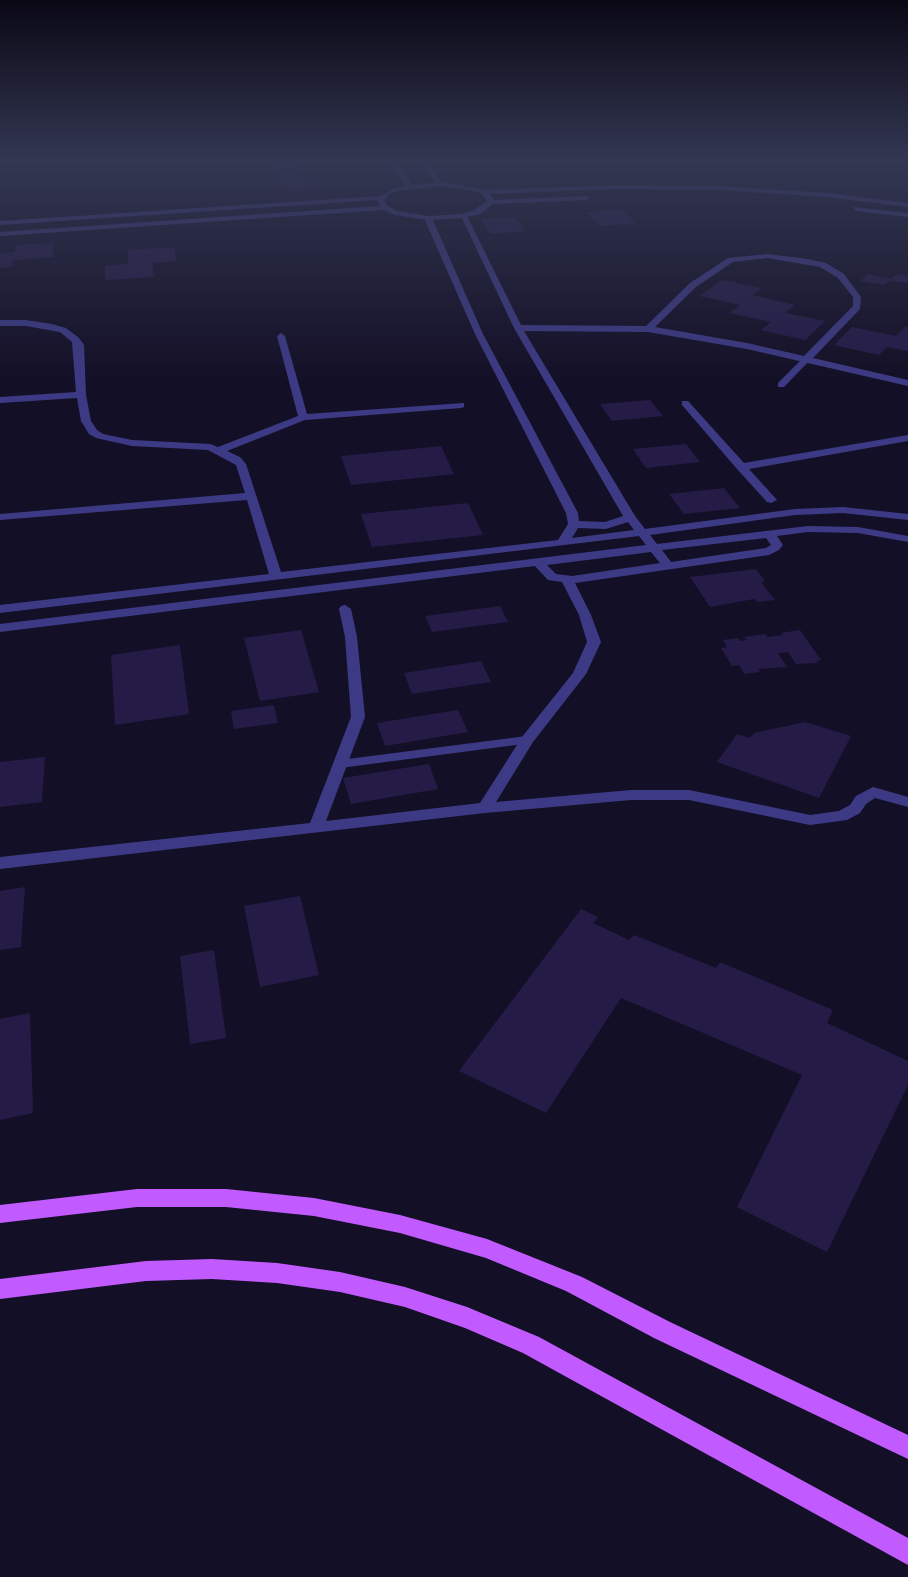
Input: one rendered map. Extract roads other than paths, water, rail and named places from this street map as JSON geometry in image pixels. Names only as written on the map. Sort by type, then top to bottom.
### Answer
[{"type":"main road","points":[[0,1214],[137,1198],[226,1198],[314,1207],[400,1224],[487,1249],[574,1284],[662,1330],[908,1447]]},
{"type":"main road","points":[[0,1289],[146,1271],[212,1269],[277,1273],[340,1282],[405,1297],[467,1318],[531,1345],[908,1552]]},
{"type":"street","points":[[435,235],[479,334],[572,513],[574,524],[572,531],[562,543]]},
{"type":"street","points":[[472,235],[518,328],[630,518],[668,566]]},
{"type":"street","points":[[648,329],[693,285],[731,260],[767,256],[808,261],[841,276],[857,297],[857,307],[806,360]]},
{"type":"street","points":[[0,323],[40,324],[71,335],[79,345],[81,394],[88,427],[99,436],[126,443],[199,446],[220,450],[236,459],[241,464],[276,577]]},
{"type":"street","points":[[518,328],[648,329],[747,346],[908,383]]},
{"type":"street","points":[[281,336],[303,417]]},
{"type":"street","points":[[0,400],[81,394]]},
{"type":"street","points":[[685,403],[771,500]]},
{"type":"street","points":[[220,450],[303,417],[461,405]]},
{"type":"street","points":[[741,467],[908,438]]},
{"type":"street","points":[[0,517],[251,496]]},
{"type":"street","points":[[0,609],[818,511],[868,512],[908,517]]},
{"type":"street","points":[[574,524],[606,526],[630,518]]},
{"type":"street","points":[[0,628],[769,533],[832,529],[875,532],[908,539]]},
{"type":"street","points":[[540,563],[552,577],[567,580],[773,550],[777,545],[769,533]]},
{"type":"street","points":[[318,572],[324,588]]},
{"type":"street","points":[[485,808],[527,740],[579,674],[594,642],[585,615],[567,580]]},
{"type":"street","points":[[316,826],[358,717],[351,637],[345,609]]},
{"type":"street","points":[[0,863],[316,826],[631,795],[689,795],[810,820],[842,816],[855,809],[861,800],[873,792],[908,802]]},
{"type":"lane","points":[[781,386],[806,360]]},
{"type":"lane","points":[[340,764],[527,740]]}]
